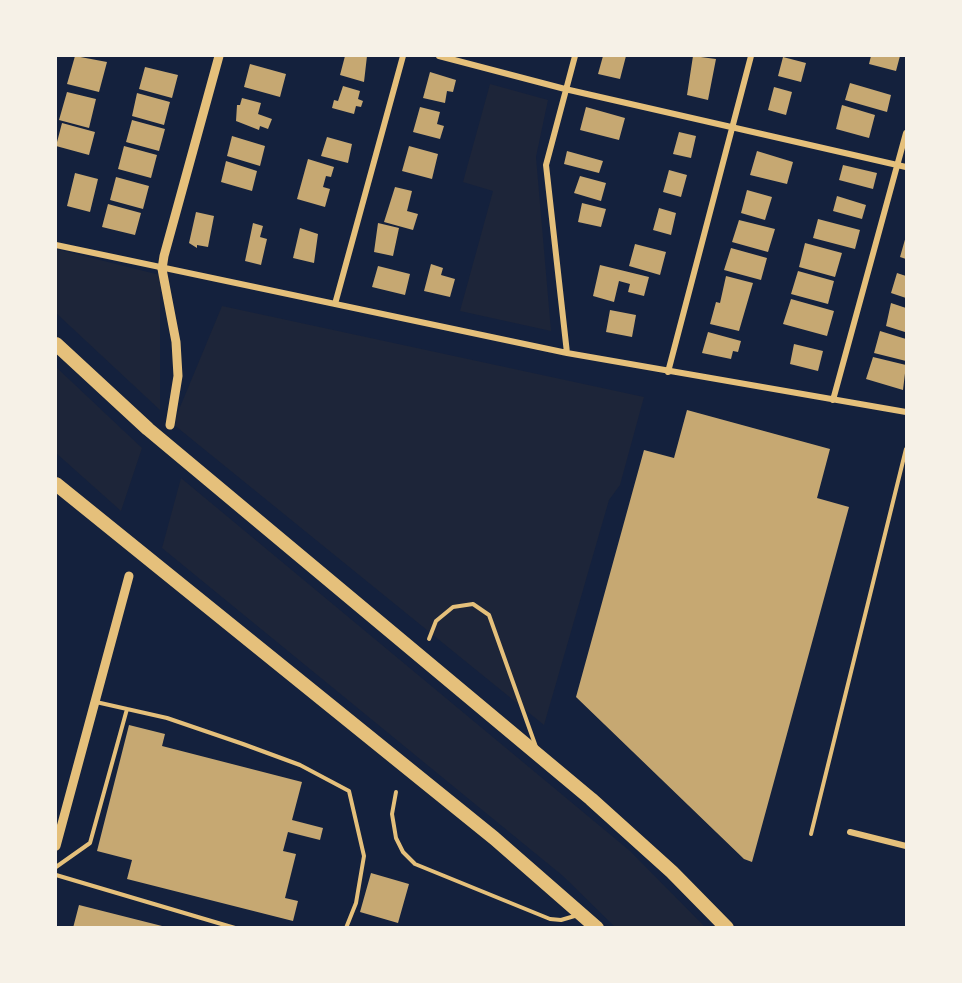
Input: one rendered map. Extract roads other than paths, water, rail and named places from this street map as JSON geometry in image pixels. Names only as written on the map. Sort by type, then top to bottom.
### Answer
[{"type":"highway","points":[[56,344],[148,429],[632,835],[728,927]]},
{"type":"highway","points":[[56,484],[501,844],[597,927]]},
{"type":"street","points":[[170,425],[178,376],[176,342],[162,269],[219,56]]},
{"type":"street","points":[[335,304],[403,56]]},
{"type":"street","points":[[439,56],[566,89],[906,167]]},
{"type":"street","points":[[567,353],[546,165],[575,56]]},
{"type":"street","points":[[668,372],[751,56]]},
{"type":"street","points":[[833,400],[906,133]]},
{"type":"street","points":[[56,245],[567,353],[906,412]]},
{"type":"street","points":[[56,846],[129,576]]},
{"type":"street","points":[[850,832],[906,846]]},
{"type":"lane","points":[[811,834],[906,449]]},
{"type":"lane","points":[[429,639],[436,621],[453,608],[473,604],[489,615],[540,756]]},
{"type":"lane","points":[[95,702],[167,718],[300,765],[349,792],[364,856],[356,903],[346,927]]},
{"type":"lane","points":[[56,867],[90,843],[127,709]]},
{"type":"lane","points":[[396,792],[392,814],[394,831],[403,852],[415,864],[550,919],[561,920],[581,914]]},
{"type":"lane","points":[[56,875],[235,927]]}]
